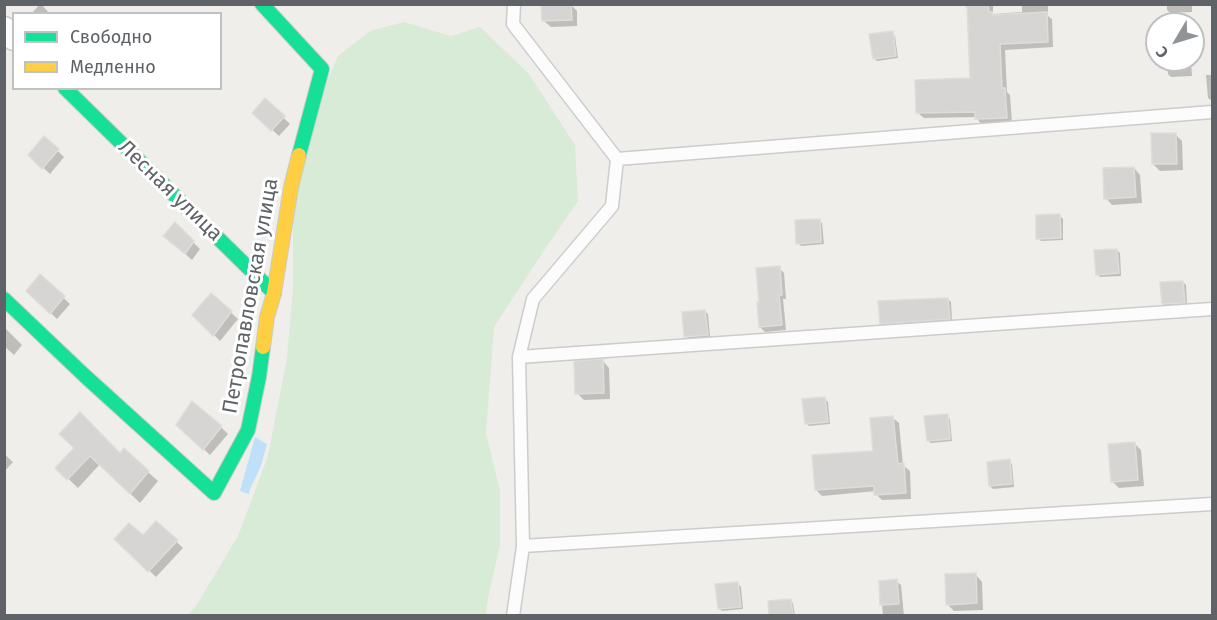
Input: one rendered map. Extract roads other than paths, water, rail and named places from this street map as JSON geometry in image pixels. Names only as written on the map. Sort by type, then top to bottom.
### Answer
[{"type":"street","name":"Петропавловская улица","points":[[4,299],[214,493],[248,430],[291,187],[322,69],[262,4]]},
{"type":"street","name":"Лесная улица","points":[[67,90],[274,292]]},
{"type":"lane","points":[[513,615],[523,546],[519,357],[533,299],[612,206],[616,159],[513,24],[514,4]]},
{"type":"lane","points":[[616,159],[1212,112]]},
{"type":"lane","points":[[519,357],[1212,309]]},
{"type":"lane","points":[[523,546],[1212,504]]},
{"type":"water","points":[[255,437],[267,444],[261,466],[249,494],[240,491]]}]
